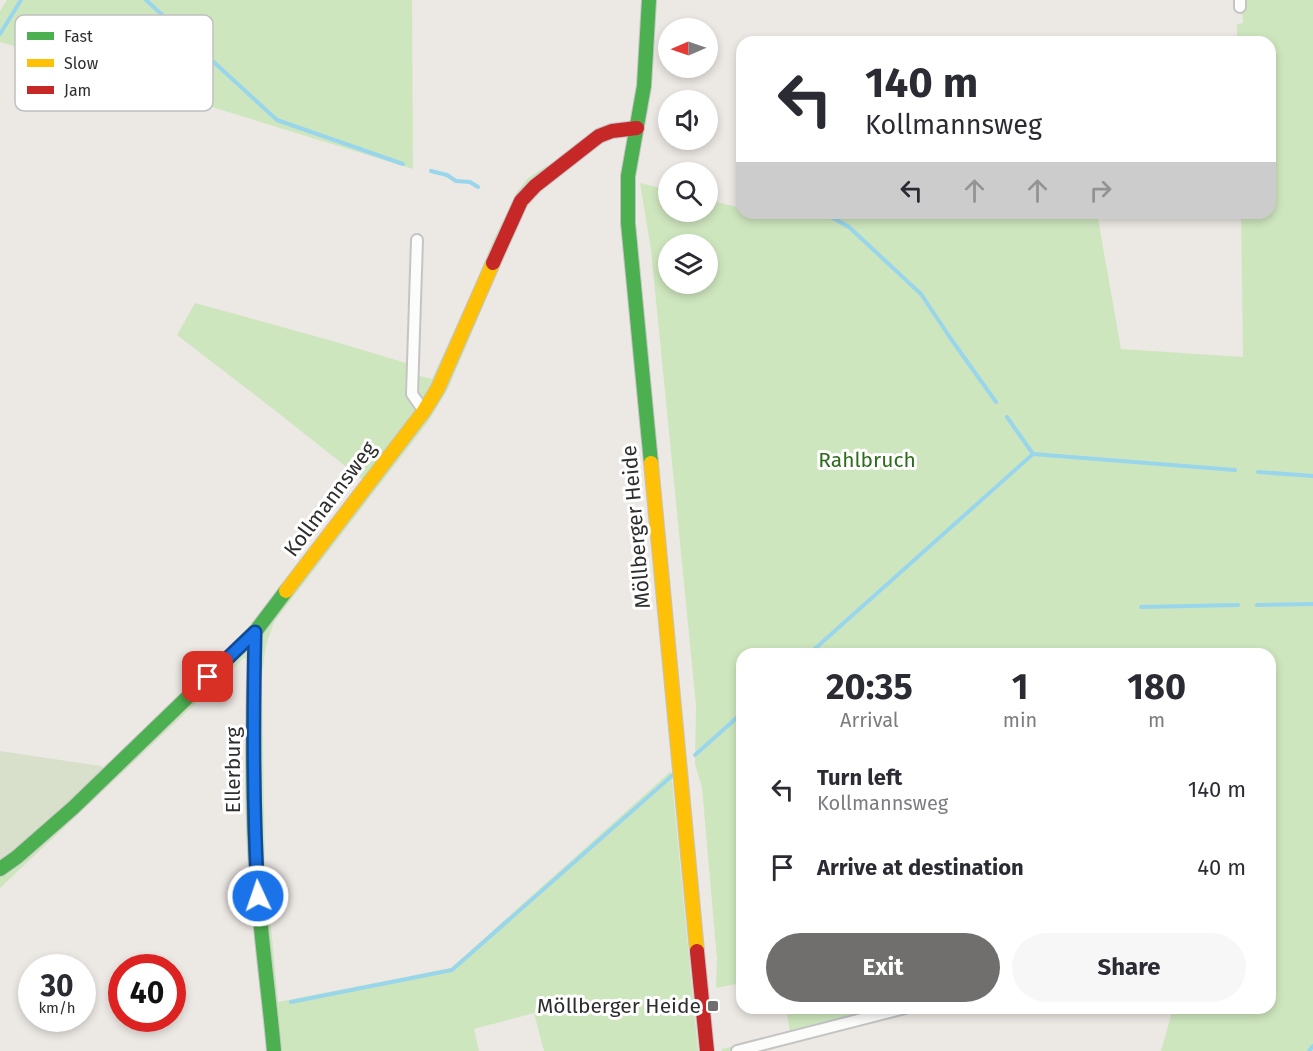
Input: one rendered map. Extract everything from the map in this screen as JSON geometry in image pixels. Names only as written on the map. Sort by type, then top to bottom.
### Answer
[{"type":"street","name":"Möllberger Heide","points":[[649,0],[644,86],[628,176],[628,223],[708,1051]]},
{"type":"street","name":"Kollmannsweg","points":[[0,869],[74,807],[255,632],[424,411],[438,388],[520,201],[535,186],[599,136],[612,131],[637,128]]},
{"type":"street","points":[[417,240],[412,394],[424,411]]},
{"type":"street","name":"Ellerburg","points":[[255,632],[254,827],[260,918],[274,1051]]},
{"type":"street","points":[[737,1051],[882,1014]]},
{"type":"green space","points":[[7,0],[412,0],[413,169],[213,107],[213,15],[15,15],[15,46],[0,43],[0,11]]},
{"type":"green space","name":"Rahlbruch","points":[[1241,0],[1313,0],[1313,1051],[1161,1051],[1171,1014],[1276,1014],[1276,648],[736,648],[736,984],[716,988],[717,959],[702,788],[695,764],[696,705],[651,250],[640,183],[658,187],[658,222],[718,222],[718,202],[736,207],[736,219],[1098,219],[1121,349],[1243,357],[1241,219],[1276,219],[1276,36],[1237,36],[1237,24],[1243,23]]},
{"type":"green space","points":[[548,165],[558,177],[525,207],[448,389],[428,422],[274,622],[266,645],[262,675],[265,861],[278,1002],[451,968],[671,771],[698,1051],[544,1051],[534,1013],[474,1029],[479,1051],[271,1051],[247,659],[244,658],[0,888],[0,862],[105,770],[247,629],[363,480],[177,335],[195,303],[416,366],[416,375],[432,379],[517,192],[528,178]]},
{"type":"green space","points":[[0,751],[101,766],[105,770],[0,862]]},
{"type":"green space","points":[[787,1014],[898,1014],[755,1051],[722,1051],[722,1049],[790,1032]]},
{"type":"waterway","points":[[0,34],[21,0]]},
{"type":"waterway","points":[[146,0],[162,15]]},
{"type":"waterway","points":[[213,61],[277,120],[403,164]]},
{"type":"waterway","points":[[431,171],[447,175],[456,181],[470,182],[478,187]]},
{"type":"waterway","points":[[835,219],[849,227],[921,294],[996,402]]},
{"type":"waterway","points":[[1007,417],[1033,454]]},
{"type":"waterway","points":[[816,648],[1033,454],[1235,470]]},
{"type":"waterway","points":[[1258,472],[1313,476]]},
{"type":"waterway","points":[[1257,605],[1313,604]]},
{"type":"waterway","points":[[1141,607],[1238,605]]},
{"type":"waterway","points":[[695,755],[736,718]]},
{"type":"waterway","points":[[291,1002],[452,970],[674,774]]},
{"type":"waterway","points":[[1309,1051],[1313,1046]]},
{"type":"traffic: fast","points":[[649,0],[644,86],[628,176],[628,223],[651,463]]},
{"type":"traffic: fast","points":[[0,869],[74,807],[255,632],[286,591]]},
{"type":"traffic: fast","points":[[255,632],[253,757],[255,852],[274,1051]]},
{"type":"traffic: slow","points":[[286,591],[424,411],[438,388],[493,263]]},
{"type":"traffic: slow","points":[[651,463],[697,951]]},
{"type":"traffic: jam","points":[[493,263],[521,201],[535,186],[599,136],[612,131],[637,128]]},
{"type":"traffic: jam","points":[[697,951],[707,1051]]},
{"type":"place","name":"Möllberger Heide","points":[[713,1006]]},
{"type":"route","points":[[208,677],[255,632],[254,827],[258,896]]}]
